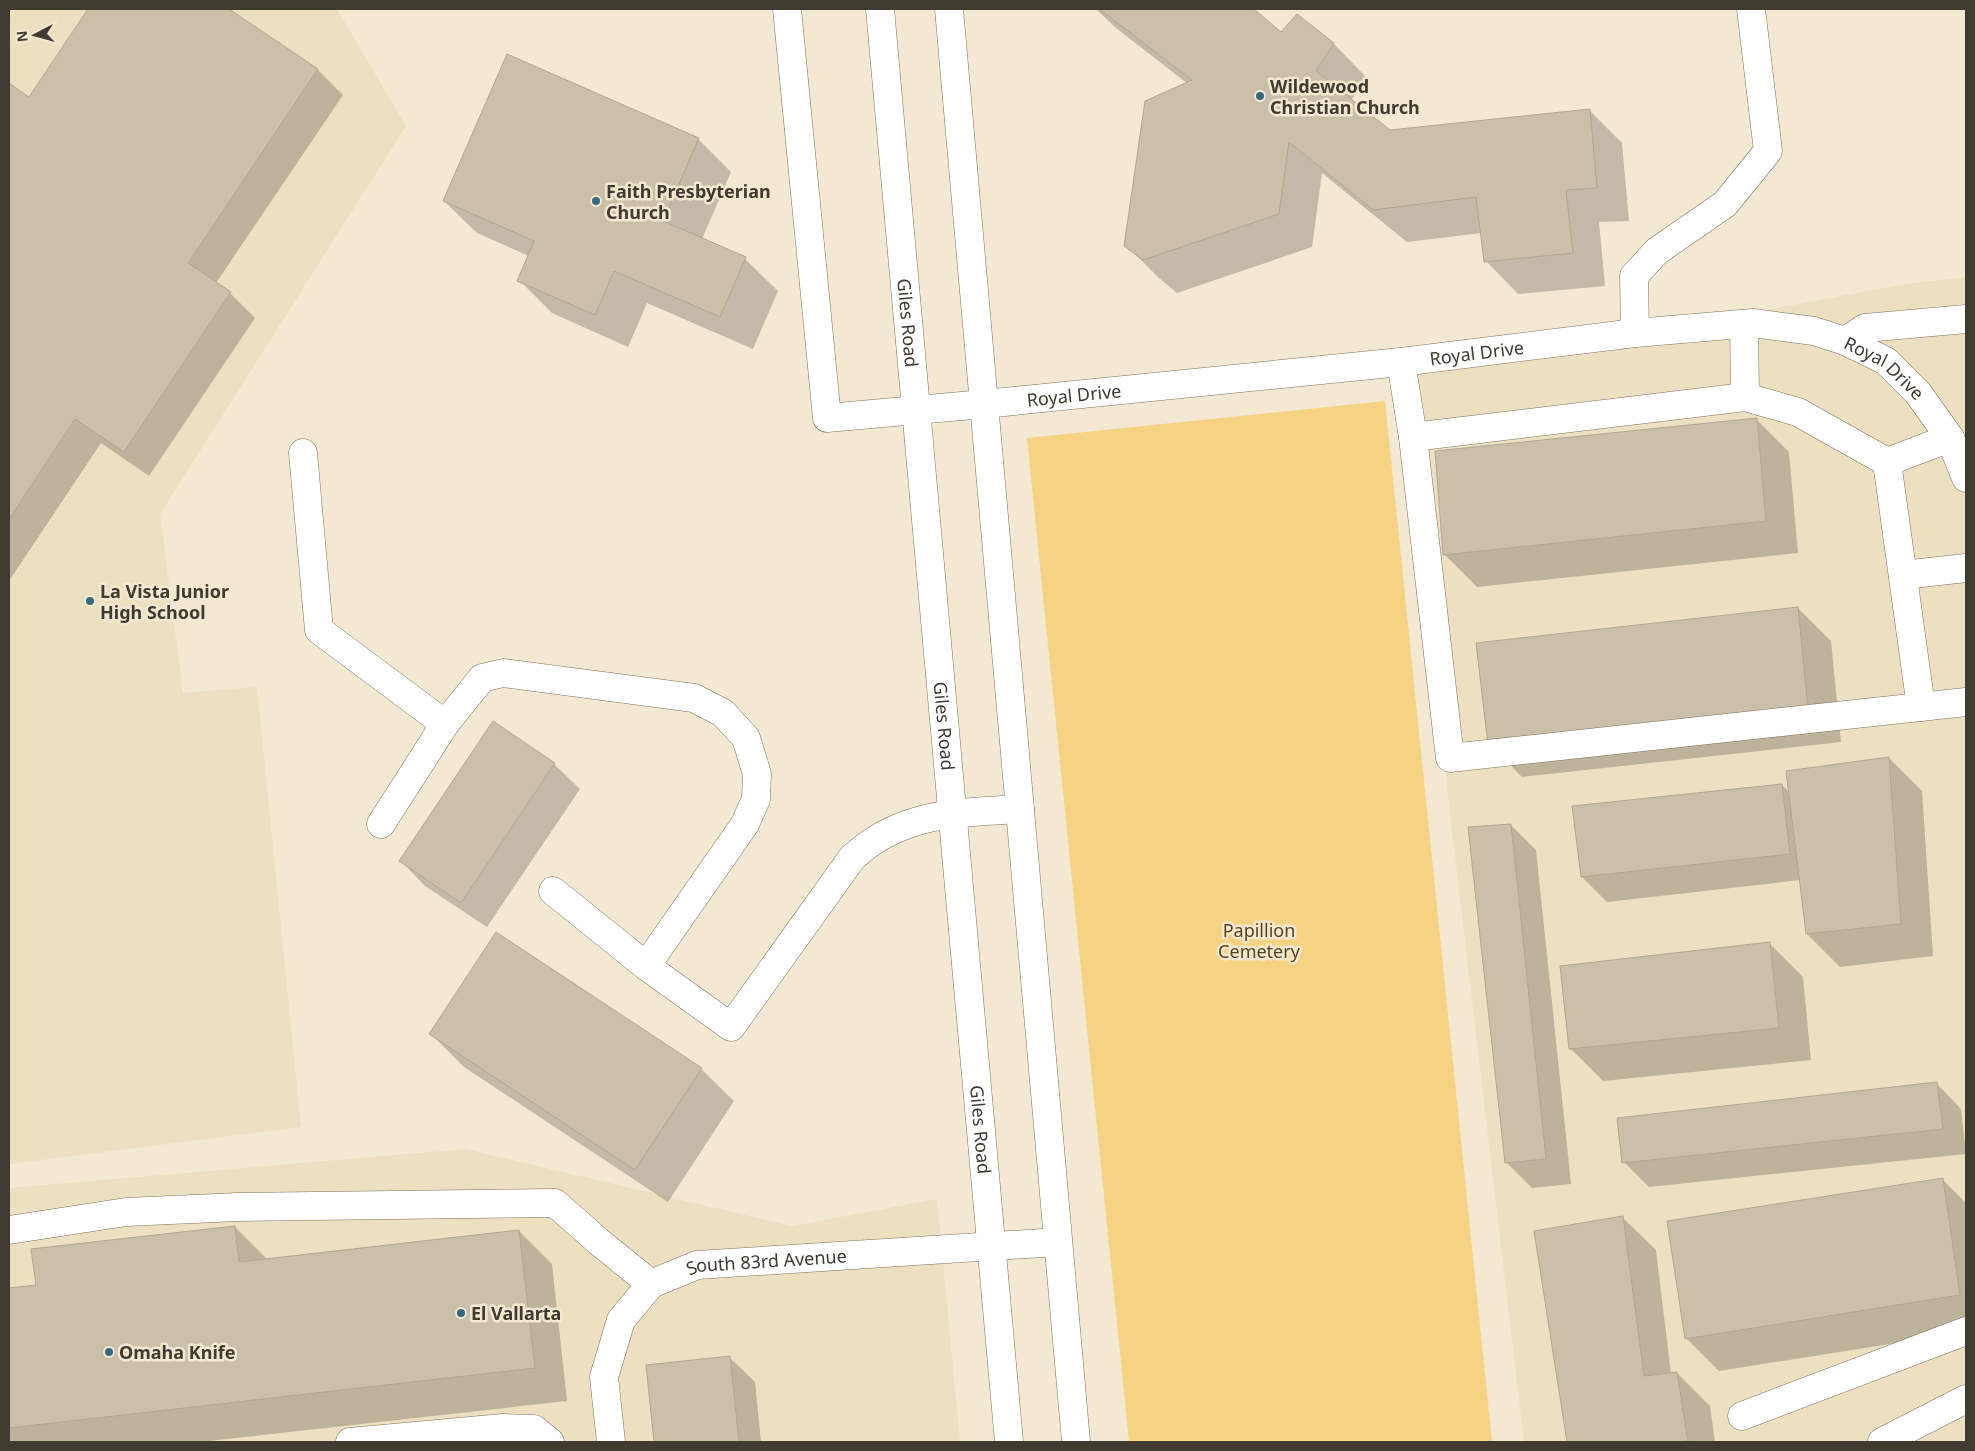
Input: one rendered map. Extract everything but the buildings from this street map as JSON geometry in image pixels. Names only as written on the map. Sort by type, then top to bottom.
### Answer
[{"type":"main road","name":"Royal Drive","points":[[787,9],[827,418],[917,411],[1401,362],[1635,333],[1753,323],[1814,331],[1845,341],[1886,362],[1918,394],[1950,438],[1966,478]]},
{"type":"main road","name":"Giles Road","points":[[880,9],[1009,1442]]},
{"type":"main road","points":[[949,9],[1076,1442]]},
{"type":"main road","points":[[1635,333],[1634,276],[1657,251],[1725,204],[1768,151],[1751,9]]},
{"type":"main road","points":[[1845,341],[1866,328],[1966,319]]},
{"type":"main road","points":[[1744,324],[1745,397]]},
{"type":"main road","points":[[1401,362],[1413,437],[1450,758],[1966,702]]},
{"type":"main road","points":[[1413,437],[1745,397],[1798,412],[1887,462]]},
{"type":"main road","points":[[1887,462],[1950,438]]},
{"type":"main road","points":[[303,453],[319,630],[445,724]]},
{"type":"main road","points":[[1887,462],[1920,707]]},
{"type":"main road","points":[[1903,575],[1966,568]]},
{"type":"main road","points":[[381,824],[445,724],[482,678],[503,673],[694,698],[723,713],[746,738],[757,774],[756,799],[745,824],[646,966]]},
{"type":"main road","points":[[554,891],[646,966],[731,1028],[852,858],[878,837],[930,817],[953,813],[1020,809]]},
{"type":"main road","points":[[9,1230],[126,1212],[248,1207],[555,1202],[598,1241],[651,1284]]},
{"type":"main road","name":"South 83rd Avenue","points":[[611,1442],[604,1377],[621,1320],[651,1284],[697,1265],[1058,1242]]},
{"type":"main road","points":[[1742,1416],[1966,1331]]},
{"type":"main road","points":[[1882,1442],[1966,1399]]},
{"type":"main road","points":[[350,1442],[503,1428],[534,1429],[550,1442]]},
{"type":"shaded area","name":"La Vista Junior High School","points":[[9,9],[337,9],[406,126],[160,514],[183,693],[257,687],[301,1127],[9,1164]]},
{"type":"shaded area","points":[[1966,277],[1966,1442],[1524,1442],[1447,788],[1415,375],[1906,284]]},
{"type":"shaded area","points":[[466,1149],[792,1226],[937,1199],[960,1442],[9,1442],[9,1188]]},
{"type":"green space","name":"Papillion Cemetery","points":[[1385,401],[1492,1442],[1129,1442],[1027,438]]},
{"type":"place","name":"Wildewood Christian Church","points":[[1260,96]]},
{"type":"place","name":"Faith Presbyterian Church","points":[[596,201]]},
{"type":"place","name":"La Vista Junior High School","points":[[90,601]]},
{"type":"place","name":"El Vallarta","points":[[461,1313]]},
{"type":"place","name":"Omaha Knife","points":[[109,1352]]}]
